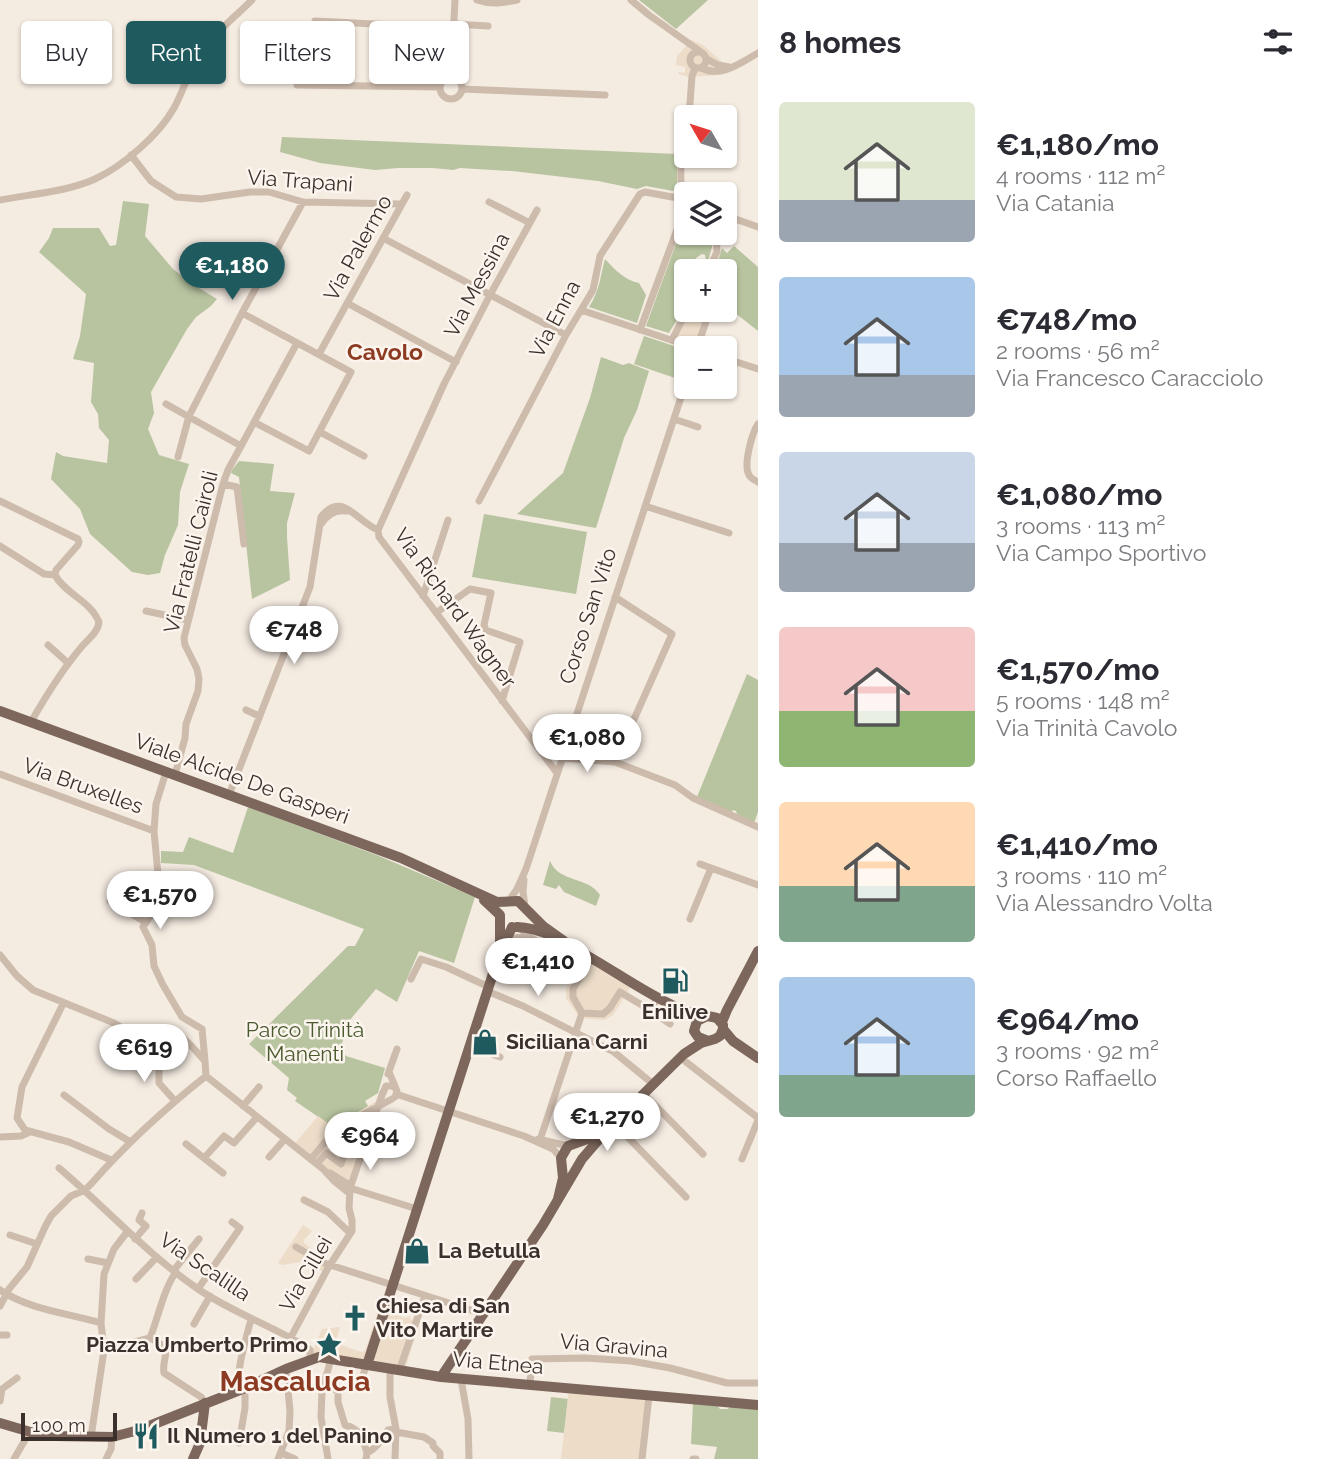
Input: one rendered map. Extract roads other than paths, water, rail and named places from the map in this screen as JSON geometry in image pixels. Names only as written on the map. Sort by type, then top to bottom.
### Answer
[{"type":"main road","name":"Viale Alcide De Gasperi","points":[[0,710],[401,858],[469,889]]},
{"type":"main road","points":[[469,889],[497,902],[518,901],[564,942]]},
{"type":"main road","points":[[469,889],[494,908],[504,923],[541,931],[564,942],[672,1006],[687,1018],[702,1040],[720,1042],[756,1057]]},
{"type":"main road","points":[[498,958],[502,907],[507,902]]},
{"type":"main road","points":[[367,1365],[498,958],[504,943],[525,920],[525,908]]},
{"type":"main road","points":[[682,1056],[720,1036],[740,985],[758,951]]},
{"type":"main road","points":[[562,1162],[565,1169],[570,1171],[682,1056],[691,1044],[697,1021],[724,1007],[740,985]]},
{"type":"main road","points":[[672,1006],[717,1018],[733,1041],[756,1057]]},
{"type":"main road","points":[[558,1199],[563,1184],[562,1162],[570,1144],[594,1137],[612,1125]]},
{"type":"main road","points":[[441,1377],[565,1190],[580,1161],[582,1150],[577,1145],[570,1144]]},
{"type":"main road","name":"Via Etnea","points":[[0,1423],[29,1433],[112,1437],[139,1430],[319,1357],[441,1377],[758,1405]]},
{"type":"main road","points":[[193,1459],[200,1443],[205,1403]]},
{"type":"street","points":[[0,200],[86,182],[97,178],[131,155],[153,135],[173,110],[192,66],[203,49],[252,0]]},
{"type":"street","points":[[454,21],[455,0]]},
{"type":"street","points":[[477,0],[489,4],[517,0]]},
{"type":"street","points":[[631,0],[704,53],[707,59],[723,66],[734,67]]},
{"type":"street","points":[[469,26],[488,26]]},
{"type":"street","points":[[671,31],[686,46],[696,71],[691,105]]},
{"type":"street","points":[[691,55],[701,52]]},
{"type":"street","points":[[696,71],[720,72],[758,53]]},
{"type":"street","points":[[696,71],[705,65],[707,59]]},
{"type":"street","points":[[442,84],[443,96],[450,99],[459,96],[462,89],[460,84]]},
{"type":"street","points":[[297,85],[440,88]]},
{"type":"street","points":[[462,89],[605,95]]},
{"type":"street","name":"Via Trapani","points":[[131,155],[151,181],[176,197],[201,199],[269,192],[303,202],[401,204]]},
{"type":"street","name":"Via Enna","points":[[479,501],[566,335],[593,290],[600,257],[640,194],[645,192],[674,200]]},
{"type":"street","name":"Via Palermo","points":[[319,355],[407,195]]},
{"type":"street","points":[[178,457],[189,416],[303,202]]},
{"type":"street","points":[[489,202],[530,223]]},
{"type":"street","name":"Via Messina","points":[[395,491],[489,295],[537,210]]},
{"type":"street","points":[[737,220],[758,227]]},
{"type":"street","points":[[639,330],[674,237]]},
{"type":"street","points":[[383,238],[566,335]]},
{"type":"street","points":[[347,303],[456,362]]},
{"type":"street","points":[[581,310],[672,340],[681,322]]},
{"type":"street","points":[[242,313],[351,372],[309,451],[254,422]]},
{"type":"street","name":"Via Fratelli Cairoli","points":[[145,922],[155,909],[160,896],[154,831],[156,804],[185,738],[198,691],[197,669],[184,639],[223,484],[234,458],[298,343]]},
{"type":"street","points":[[737,362],[758,369]]},
{"type":"street","name":"Corso San Vito","points":[[526,869],[680,399]]},
{"type":"street","points":[[166,404],[241,446]]},
{"type":"street","points":[[674,419],[698,427]]},
{"type":"street","points":[[758,424],[751,438],[747,467],[747,473],[758,482]]},
{"type":"street","points":[[320,432],[364,456]]},
{"type":"street","points":[[223,484],[237,487],[244,544]]},
{"type":"street","name":"Via Richard Wagner","points":[[395,491],[378,530],[379,537],[557,774]]},
{"type":"street","points":[[0,501],[78,539],[78,545],[56,570],[55,575],[61,585],[93,611],[99,622],[97,630],[54,683],[31,722]]},
{"type":"street","points":[[229,795],[310,587],[321,517],[334,505],[346,508],[368,526],[378,530]]},
{"type":"street","points":[[645,506],[729,533]]},
{"type":"street","points":[[424,596],[448,520]]},
{"type":"street","points":[[0,546],[44,574],[55,575]]},
{"type":"street","points":[[436,613],[470,589],[491,593],[484,625],[486,630],[520,642],[502,701]]},
{"type":"street","points":[[615,597],[672,635],[615,762]]},
{"type":"street","points":[[146,611],[188,621]]},
{"type":"street","points":[[48,645],[68,663]]},
{"type":"street","points":[[246,710],[259,716]]},
{"type":"street","points":[[562,758],[615,762],[675,785],[693,798],[758,827]]},
{"type":"street","name":"Via Bruxelles","points":[[0,774],[154,831]]},
{"type":"street","points":[[700,864],[758,885]]},
{"type":"street","points":[[690,919],[710,867]]},
{"type":"street","points":[[507,902],[517,889],[526,869]]},
{"type":"street","points":[[525,908],[523,892],[526,869]]},
{"type":"street","points":[[110,901],[145,922],[144,932],[152,945],[154,966],[163,985],[182,1017],[202,1029]]},
{"type":"street","points":[[516,927],[585,970]]},
{"type":"street","points":[[504,943],[528,936]]},
{"type":"street","points":[[0,955],[25,984],[42,995],[114,1023],[152,1046],[160,1068],[159,1083],[175,1101]]},
{"type":"street","points":[[540,1141],[581,1016],[573,997],[573,989],[592,958]]},
{"type":"street","points":[[411,979],[421,959],[446,967],[614,1052],[653,1084]]},
{"type":"street","points":[[581,1016],[603,1014],[620,992],[670,1024]]},
{"type":"street","points":[[650,1010],[659,998]]},
{"type":"street","points":[[63,1004],[22,1087],[17,1118],[25,1130],[69,1142],[111,1160]]},
{"type":"street","points":[[194,1049],[202,1029]]},
{"type":"street","points":[[202,1029],[206,1076],[350,1189],[417,1209]]},
{"type":"street","points":[[152,1046],[156,1031],[175,1032],[205,1061]]},
{"type":"street","points":[[470,1046],[500,1057]]},
{"type":"street","points":[[350,1189],[397,1049]]},
{"type":"street","points":[[682,1056],[758,1119],[742,1159]]},
{"type":"street","points":[[389,1072],[395,1094]]},
{"type":"street","points":[[0,1306],[3,1292],[27,1267],[53,1214],[71,1196],[85,1189],[154,1117],[206,1076]]},
{"type":"street","points":[[384,1090],[390,1085],[395,1094],[540,1141],[570,1144]]},
{"type":"street","points":[[243,1106],[259,1087]]},
{"type":"street","points":[[317,1164],[336,1129],[377,1108],[395,1094]]},
{"type":"street","points":[[644,1094],[703,1154]]},
{"type":"street","points":[[64,1095],[108,1129],[129,1141]]},
{"type":"street","points":[[204,1158],[224,1136],[234,1143],[257,1117]]},
{"type":"street","points":[[323,1150],[341,1164],[357,1118]]},
{"type":"street","points":[[612,1125],[686,1197]]},
{"type":"street","points":[[0,1137],[20,1136],[30,1132]]},
{"type":"street","points":[[269,1157],[285,1139]]},
{"type":"street","points":[[540,1141],[553,1149],[562,1162]]},
{"type":"street","points":[[186,1144],[223,1173]]},
{"type":"street","name":"Via Scalilla","points":[[59,1168],[85,1189],[135,1239],[198,1289],[251,1319],[291,1337],[310,1350],[310,1360]]},
{"type":"street","name":"Via Cillei","points":[[291,1337],[350,1233],[353,1225],[349,1208],[350,1189]]},
{"type":"street","points":[[304,1200],[328,1212],[350,1233]]},
{"type":"street","points":[[135,1239],[146,1226],[139,1220],[142,1213]]},
{"type":"street","points":[[198,1289],[240,1228],[232,1222]]},
{"type":"street","points":[[91,1437],[104,1350],[100,1323],[104,1274],[114,1249],[127,1232]]},
{"type":"street","points":[[10,1235],[37,1244]]},
{"type":"street","points":[[150,1338],[168,1284],[199,1239]]},
{"type":"street","points":[[296,1247],[330,1265],[483,1314]]},
{"type":"street","points":[[136,1279],[157,1256]]},
{"type":"street","points":[[88,1259],[108,1263]]},
{"type":"street","points":[[3,1292],[50,1312],[71,1314],[100,1323]]},
{"type":"street","points":[[194,1324],[210,1296]]},
{"type":"street","points":[[395,1459],[396,1430],[390,1397],[395,1371],[425,1296]]},
{"type":"street","points":[[239,1443],[245,1408],[237,1378],[251,1319]]},
{"type":"street","points":[[104,1350],[150,1338],[166,1347],[164,1373],[201,1397],[205,1403]]},
{"type":"street","name":"Via Gravina","points":[[530,1384],[532,1359],[559,1357],[631,1361],[727,1383],[758,1383]]},
{"type":"street","points":[[328,1459],[321,1417],[324,1384],[331,1359]]},
{"type":"street","points":[[361,1383],[367,1365]]},
{"type":"street","points":[[286,1369],[289,1431],[279,1456],[295,1459]]},
{"type":"street","points":[[0,1401],[2,1390],[17,1378]]},
{"type":"street","points":[[461,1379],[468,1419],[469,1459]]},
{"type":"street","points":[[324,1384],[338,1391],[338,1402],[345,1425],[360,1433],[366,1456],[379,1444],[388,1430],[396,1430],[424,1437],[440,1452],[440,1459]]},
{"type":"street","points":[[642,1459],[649,1396]]},
{"type":"street","points":[[14,1459],[29,1433]]},
{"type":"street","points":[[106,1459],[111,1449],[112,1437]]},
{"type":"place","name":"Enilive","points":[[675,981]]},
{"type":"place","name":"Siciliana Carni","points":[[485,1042]]},
{"type":"place","name":"La Betulla","points":[[417,1251]]},
{"type":"place","name":"Chiesa di San Vito Martire","points":[[355,1318]]},
{"type":"place","name":"Piazza Umberto Primo","points":[[329,1345]]},
{"type":"place","name":"Il Numero 1 del Panino","points":[[146,1436]]},
{"type":"district","name":"Cavolo","points":[[385,352]]},
{"type":"district","name":"Mascalucia","points":[[295,1381]]},
{"type":"park label","name":"Parco Trinità Manenti","points":[[305,1042]]}]
